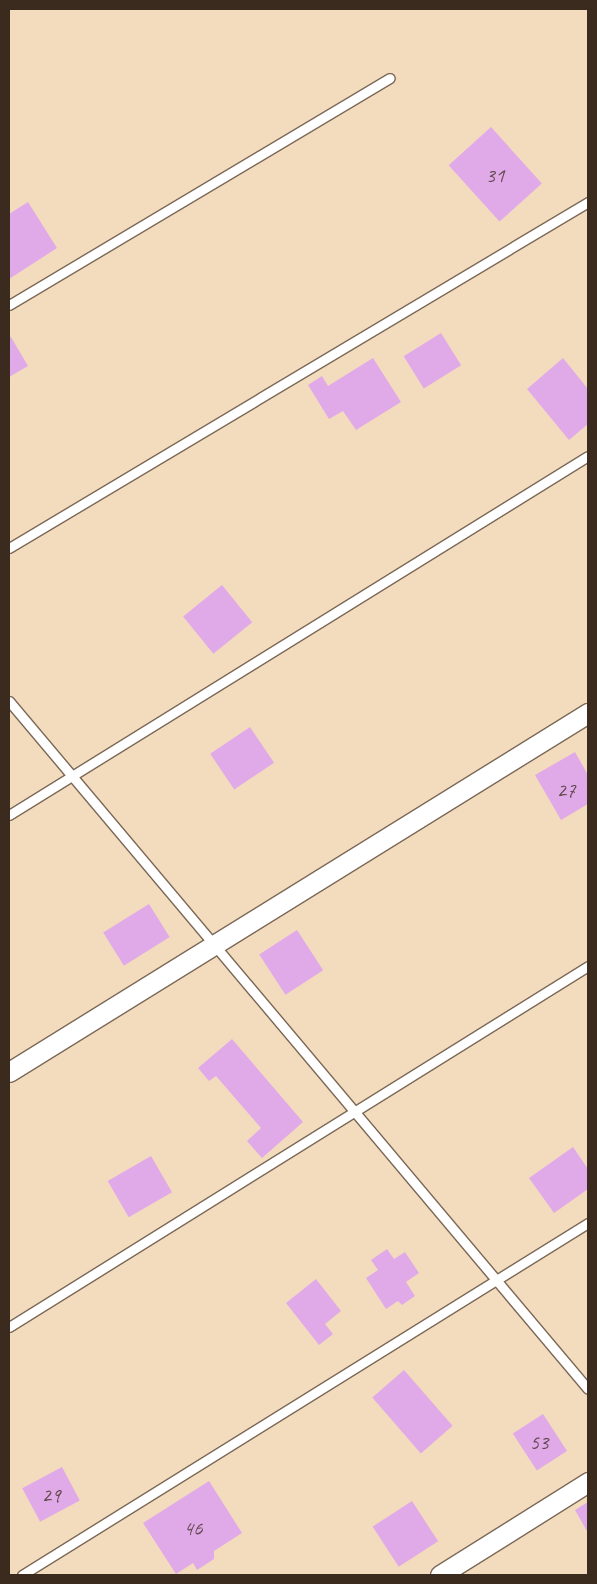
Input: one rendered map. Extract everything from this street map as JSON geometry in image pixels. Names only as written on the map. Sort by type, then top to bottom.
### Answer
[{"type":"street","points":[[9,1072],[216,946],[588,713]]},
{"type":"street","points":[[440,1575],[588,1482]]},
{"type":"lane","points":[[9,305],[390,78]]},
{"type":"lane","points":[[9,548],[588,202]]},
{"type":"lane","points":[[9,815],[588,456]]},
{"type":"lane","points":[[9,701],[588,1389]]},
{"type":"lane","points":[[9,1328],[588,966]]},
{"type":"lane","points":[[22,1575],[588,1223]]},
{"type":"building","points":[[491,127],[542,183],[499,222],[449,165]]},
{"type":"building","points":[[28,202],[57,248],[9,279],[9,214]]},
{"type":"building","points":[[441,333],[461,365],[424,389],[404,356]]},
{"type":"building","points":[[11,337],[28,366],[9,377],[9,338]]},
{"type":"building","points":[[373,358],[401,402],[356,430],[343,411],[329,419],[308,385],[322,376],[328,386]]},
{"type":"building","points":[[563,358],[588,389],[588,424],[569,440],[527,389]]},
{"type":"building","points":[[222,585],[252,622],[213,654],[183,616]]},
{"type":"building","points":[[250,727],[274,763],[234,789],[210,754]]},
{"type":"building","points":[[575,752],[588,775],[588,804],[561,820],[535,775]]},
{"type":"building","points":[[149,904],[170,937],[124,966],[103,933]]},
{"type":"building","points":[[297,930],[323,970],[285,995],[259,955]]},
{"type":"building","points":[[232,1039],[303,1122],[262,1158],[247,1141],[261,1128],[216,1076],[209,1081],[198,1068]]},
{"type":"building","points":[[573,1147],[588,1169],[588,1189],[554,1213],[529,1178]]},
{"type":"building","points":[[151,1156],[172,1192],[129,1217],[108,1181]]},
{"type":"building","points":[[387,1249],[394,1259],[405,1252],[419,1273],[406,1282],[415,1296],[402,1305],[398,1301],[386,1309],[366,1278],[378,1270],[371,1260]]},
{"type":"building","points":[[316,1279],[341,1311],[325,1324],[333,1334],[319,1345],[286,1303]]},
{"type":"building","points":[[404,1370],[453,1426],[421,1453],[372,1398]]},
{"type":"building","points":[[543,1414],[567,1451],[537,1471],[513,1434]]},
{"type":"building","points":[[62,1467],[80,1501],[40,1522],[22,1488]]},
{"type":"building","points":[[209,1481],[242,1533],[214,1551],[214,1559],[197,1570],[193,1563],[176,1574],[143,1523]]},
{"type":"building","points":[[412,1501],[438,1541],[399,1567],[373,1527]]},
{"type":"building","points":[[588,1502],[588,1533],[575,1510]]}]
